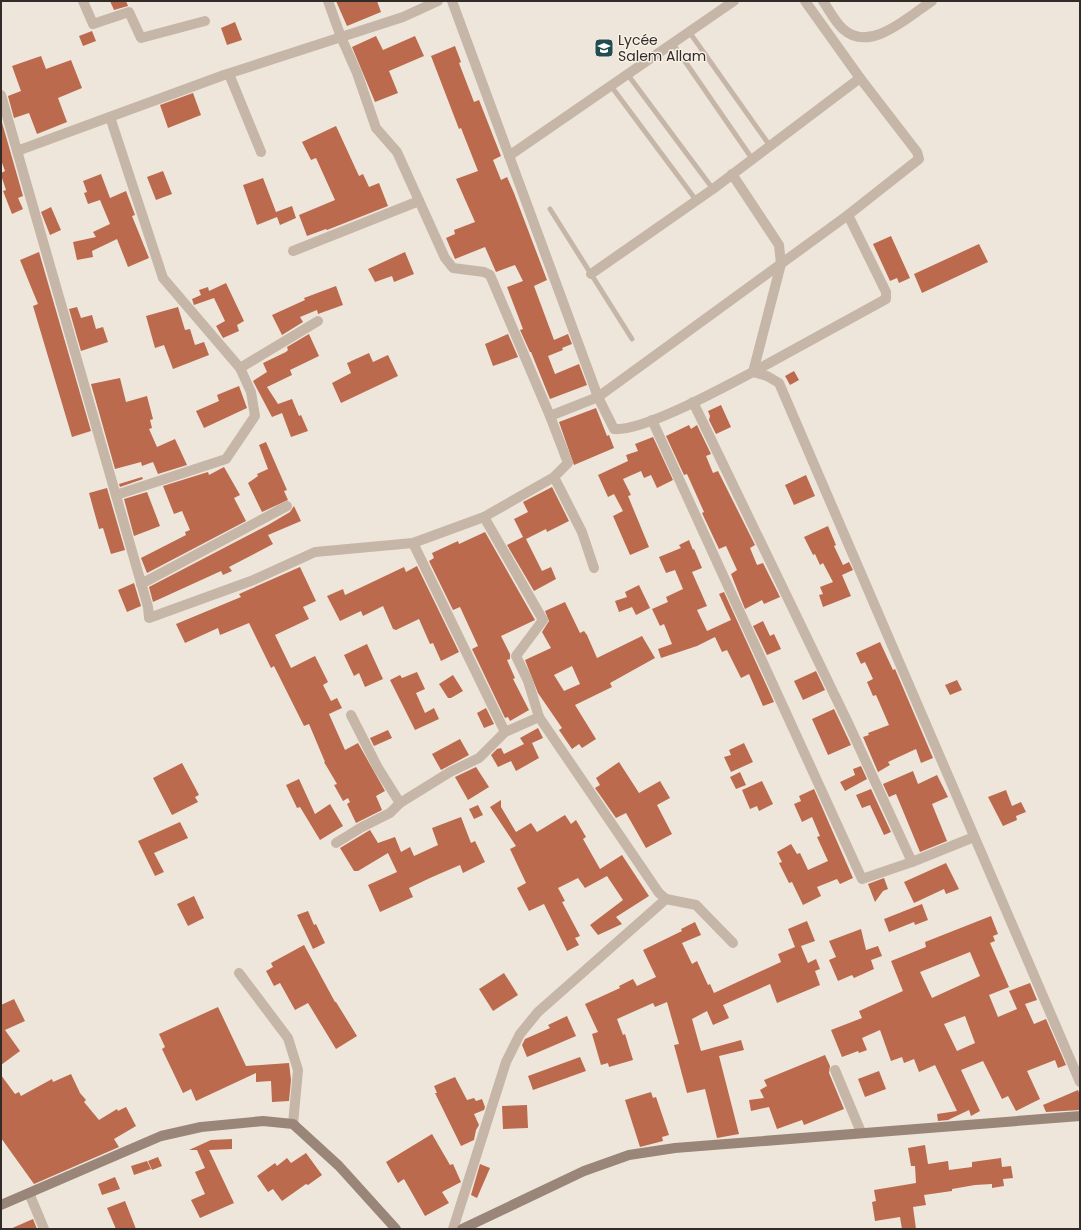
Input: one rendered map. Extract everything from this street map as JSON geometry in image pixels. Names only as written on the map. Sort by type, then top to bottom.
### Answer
[{"type":"street","points":[[83,1],[93,24],[129,12],[141,38],[205,21]]},
{"type":"street","points":[[1,95],[116,495],[149,618],[251,582],[315,552],[413,543],[484,517],[554,477],[568,463],[550,416],[490,275],[484,272],[453,268],[445,258],[397,152],[376,128],[357,73],[341,37],[328,1]]},
{"type":"street","points":[[17,151],[228,74],[403,17],[438,1]]},
{"type":"street","points":[[452,1],[598,397],[614,429],[622,430],[652,420],[693,402],[753,372],[886,299],[886,292],[848,215]]},
{"type":"street","points":[[509,156],[674,44],[734,1]]},
{"type":"street","points":[[550,416],[598,397],[848,215],[920,159],[917,152],[860,78],[805,1]]},
{"type":"street","points":[[823,1],[842,28],[854,36],[869,37],[884,33],[932,1]]},
{"type":"street","points":[[228,74],[261,152]]},
{"type":"street","points":[[591,274],[714,189],[860,78]]},
{"type":"street","points":[[110,117],[163,278],[240,368],[251,392],[255,416],[226,459],[116,495]]},
{"type":"street","points":[[732,174],[779,245],[781,264],[753,372]]},
{"type":"street","points":[[292,251],[419,201]]},
{"type":"street","points":[[240,368],[318,321]]},
{"type":"street","points":[[753,372],[767,376],[779,383],[1080,1082]]},
{"type":"street","points":[[693,402],[849,725],[912,862]]},
{"type":"street","points":[[652,420],[862,879],[912,862],[974,836]]},
{"type":"street","points":[[554,477],[582,532],[594,568]]},
{"type":"street","points":[[141,584],[287,506]]},
{"type":"street","points":[[484,517],[543,620],[516,656],[528,681],[539,717],[659,893],[666,899],[696,905],[732,943]]},
{"type":"street","points":[[413,543],[505,732]]},
{"type":"street","points":[[351,715],[378,768],[400,803]]},
{"type":"street","points":[[336,843],[362,827],[390,813],[400,803],[450,772],[479,758],[505,732],[539,717]]},
{"type":"street","points":[[454,1229],[506,1062],[520,1034],[538,1012],[666,899]]},
{"type":"street","points":[[239,972],[288,1038],[298,1070],[293,1124]]},
{"type":"street","points":[[834,1070],[860,1132]]},
{"type":"street","points":[[462,1229],[584,1171],[629,1155],[675,1148],[860,1132],[1080,1116]]},
{"type":"street","points":[[1,1205],[161,1136],[201,1127],[255,1122],[293,1124],[339,1166],[396,1229]]},
{"type":"street","points":[[29,1193],[44,1229]]},
{"type":"lane","points":[[690,32],[770,146]]},
{"type":"lane","points":[[674,44],[753,160]]},
{"type":"lane","points":[[628,75],[714,189]]},
{"type":"lane","points":[[611,86],[696,200]]},
{"type":"lane","points":[[550,210],[632,339]]},
{"type":"building","points":[[110,1],[126,1],[128,6],[114,10]]},
{"type":"building","points":[[336,1],[377,1],[381,12],[347,26]]},
{"type":"building","points":[[235,22],[242,40],[227,45],[221,28]]},
{"type":"building","points":[[92,31],[96,41],[83,46],[79,36]]},
{"type":"building","points":[[376,36],[383,50],[415,36],[424,56],[389,71],[398,93],[375,102],[352,47]]},
{"type":"building","points":[[455,46],[461,62],[459,63],[474,102],[479,100],[501,156],[493,160],[501,180],[507,177],[547,280],[534,286],[554,340],[568,334],[572,344],[562,348],[563,350],[548,356],[555,374],[579,364],[587,385],[550,399],[531,352],[520,330],[523,329],[507,287],[523,281],[515,265],[496,272],[485,247],[455,259],[446,238],[455,234],[454,230],[475,222],[456,179],[478,171],[461,128],[459,129],[431,56]]},
{"type":"building","points":[[41,56],[46,69],[71,60],[82,88],[58,98],[67,122],[37,134],[29,113],[14,118],[8,96],[21,91],[12,66]]},
{"type":"building","points":[[193,93],[201,115],[168,128],[160,105]]},
{"type":"building","points":[[1,119],[23,196],[18,198],[23,209],[12,214],[3,191],[6,190],[1,175],[1,173],[5,171],[1,160]]},
{"type":"building","points":[[336,126],[359,176],[363,174],[369,187],[379,183],[388,206],[327,230],[326,229],[307,236],[299,215],[335,200],[316,158],[311,160],[302,142]]},
{"type":"building","points":[[163,171],[172,194],[156,200],[147,177]]},
{"type":"building","points":[[101,174],[110,198],[126,191],[135,215],[132,216],[149,258],[128,267],[117,239],[92,251],[93,257],[77,260],[73,242],[96,237],[93,232],[110,224],[100,200],[88,204],[84,193],[87,192],[83,181]]},
{"type":"building","points":[[263,178],[276,212],[292,206],[296,218],[280,225],[277,217],[257,225],[243,185]]},
{"type":"building","points":[[51,207],[61,230],[50,235],[41,212]]},
{"type":"building","points":[[891,236],[910,278],[899,283],[897,278],[890,281],[873,244]]},
{"type":"building","points":[[979,244],[988,262],[922,293],[914,274]]},
{"type":"building","points":[[39,252],[91,431],[72,437],[33,306],[38,304],[20,260]]},
{"type":"building","points":[[405,252],[414,274],[394,282],[392,276],[375,282],[368,269]]},
{"type":"building","points":[[226,283],[244,321],[237,325],[239,331],[223,338],[216,326],[225,321],[214,298],[194,305],[192,299],[201,295],[199,290],[208,287],[209,291]]},
{"type":"building","points":[[336,286],[343,305],[318,314],[317,310],[300,317],[303,322],[282,335],[272,315],[305,300],[304,298]]},
{"type":"building","points":[[77,307],[81,318],[92,315],[96,329],[103,327],[108,342],[81,351],[69,309]]},
{"type":"building","points":[[178,307],[185,330],[190,329],[195,345],[204,342],[209,355],[173,369],[164,345],[155,348],[146,316]]},
{"type":"building","points":[[309,334],[319,356],[290,370],[292,375],[267,387],[278,404],[292,399],[299,416],[301,415],[308,431],[291,437],[282,413],[272,417],[253,381],[267,372],[263,363],[286,352],[288,350],[287,347]]},
{"type":"building","points":[[508,334],[518,357],[493,366],[485,344]]},
{"type":"building","points":[[369,353],[373,362],[388,355],[398,376],[341,403],[332,383],[351,373],[347,363]]},
{"type":"building","points":[[794,371],[799,380],[790,385],[785,376]]},
{"type":"building","points":[[120,378],[126,402],[147,396],[153,419],[150,420],[152,428],[149,429],[157,447],[175,439],[187,465],[158,474],[153,462],[142,466],[141,462],[115,469],[91,384]]},
{"type":"building","points":[[239,386],[247,408],[204,428],[196,411],[219,401],[217,395]]},
{"type":"building","points":[[721,405],[731,427],[716,434],[709,420],[710,416],[708,411]]},
{"type":"building","points":[[596,408],[607,436],[609,435],[614,448],[574,465],[559,422]]},
{"type":"building","points":[[689,425],[691,429],[697,425],[711,454],[706,456],[713,473],[718,471],[755,545],[750,548],[757,565],[763,563],[780,597],[764,604],[762,600],[745,609],[731,574],[737,570],[726,546],[719,549],[702,513],[704,512],[687,474],[684,475],[666,436]]},
{"type":"building","points":[[653,437],[673,480],[657,488],[651,475],[644,478],[641,471],[623,479],[631,495],[628,496],[649,547],[630,555],[613,516],[623,511],[614,494],[608,497],[598,475],[628,461],[626,455],[638,451],[635,444]]},
{"type":"building","points":[[266,442],[287,490],[284,491],[288,500],[262,512],[248,483],[258,476],[257,474],[268,469],[259,445]]},
{"type":"building","points":[[224,467],[240,495],[234,498],[246,521],[147,573],[141,558],[186,535],[185,532],[190,530],[182,511],[174,514],[163,486],[208,472],[209,475]]},
{"type":"building","points":[[806,475],[815,496],[794,505],[785,485]]},
{"type":"building","points":[[142,477],[143,479],[120,487],[119,484]]},
{"type":"building","points":[[552,487],[569,521],[547,532],[546,529],[526,539],[542,571],[551,567],[556,579],[534,591],[507,545],[523,537],[514,519],[528,512],[523,502]]},
{"type":"building","points":[[107,488],[125,550],[111,554],[103,528],[99,529],[89,493]]},
{"type":"building","points":[[147,492],[160,526],[134,536],[124,499]]},
{"type":"building","points":[[294,506],[301,521],[268,535],[273,544],[229,567],[232,571],[223,575],[221,571],[153,602],[149,587],[268,525],[290,512]]},
{"type":"building","points":[[828,526],[836,545],[834,546],[843,565],[849,562],[853,570],[842,575],[851,596],[823,607],[819,595],[823,594],[820,587],[833,582],[823,563],[820,565],[815,554],[813,555],[804,537]]},
{"type":"building","points":[[485,532],[535,620],[501,636],[510,654],[510,659],[507,660],[515,678],[513,679],[529,710],[510,721],[508,717],[505,718],[472,649],[478,646],[460,607],[453,610],[429,561],[434,558],[432,553],[458,541],[459,544]]},
{"type":"building","points":[[689,540],[702,568],[692,572],[707,606],[697,610],[707,631],[731,620],[719,594],[724,592],[774,702],[763,706],[749,674],[741,678],[727,650],[722,652],[715,637],[697,646],[661,658],[658,649],[672,644],[664,624],[660,626],[652,609],[668,602],[666,597],[683,589],[675,570],[666,573],[659,557],[681,548],[679,545]]},
{"type":"building","points":[[417,566],[459,652],[441,661],[433,643],[430,644],[419,619],[396,630],[393,629],[383,606],[363,616],[361,611],[340,621],[327,596],[343,589],[345,595],[404,567],[406,572]]},
{"type":"building","points":[[300,567],[316,601],[303,607],[309,619],[275,635],[291,668],[315,656],[328,682],[323,685],[331,701],[337,698],[342,708],[329,714],[345,750],[358,743],[385,791],[376,796],[382,810],[356,823],[347,804],[350,802],[348,798],[343,801],[334,785],[337,784],[324,762],[309,724],[304,726],[274,666],[271,668],[249,623],[220,635],[218,628],[185,643],[176,624],[241,597],[239,594]]},
{"type":"building","points":[[134,583],[141,606],[127,612],[118,590]]},
{"type":"building","points":[[639,585],[650,608],[636,615],[632,607],[619,612],[615,601],[627,597],[625,592]]},
{"type":"building","points":[[565,602],[580,633],[584,631],[587,635],[597,658],[642,636],[655,658],[610,683],[612,687],[575,705],[596,739],[582,748],[579,744],[572,749],[559,730],[562,728],[538,693],[525,660],[551,648],[542,632],[549,621],[545,611]],"holes":[[[572,666],[580,684],[564,691],[554,675]]]},
{"type":"building","points":[[763,621],[770,636],[774,634],[781,649],[767,655],[753,626]]},
{"type":"building","points":[[880,642],[893,670],[895,669],[933,758],[921,763],[916,749],[888,762],[890,765],[878,772],[863,737],[869,735],[868,733],[889,725],[876,695],[873,696],[867,682],[873,679],[865,662],[861,664],[856,653]]},
{"type":"building","points":[[367,644],[383,679],[365,687],[359,673],[354,676],[344,655]]},
{"type":"building","points":[[816,671],[825,690],[803,700],[794,681]]},
{"type":"building","points":[[417,672],[425,689],[416,693],[425,713],[434,708],[439,719],[415,730],[390,680],[400,675],[402,678]]},
{"type":"building","points":[[453,675],[463,691],[451,698],[448,698],[439,684]]},
{"type":"building","points":[[957,680],[962,690],[950,695],[945,685]]},
{"type":"building","points":[[486,708],[494,724],[484,728],[477,713]]},
{"type":"building","points":[[834,709],[851,745],[828,755],[812,719]]},
{"type":"building","points":[[538,728],[543,738],[532,743],[539,758],[516,771],[511,761],[498,767],[491,755],[497,749],[501,748],[504,754],[524,744],[520,738]]},
{"type":"building","points":[[388,730],[392,738],[374,746],[370,738]]},
{"type":"building","points":[[460,739],[469,755],[441,770],[432,754]]},
{"type":"building","points":[[744,743],[753,762],[731,772],[724,757],[731,755],[729,750]]},
{"type":"building","points":[[619,762],[639,793],[660,781],[670,798],[657,805],[672,834],[646,848],[626,813],[616,818],[595,788],[600,785],[596,778]]},
{"type":"building","points":[[182,763],[199,795],[195,797],[198,802],[172,815],[153,778]]},
{"type":"building","points":[[861,766],[867,779],[845,791],[840,782],[855,775],[853,769]]},
{"type":"building","points":[[476,767],[489,787],[468,800],[455,777]]},
{"type":"building","points":[[913,771],[918,784],[937,775],[948,797],[932,804],[947,841],[920,852],[896,794],[889,797],[883,784]]},
{"type":"building","points":[[740,772],[746,785],[736,789],[730,777]]},
{"type":"building","points":[[299,779],[315,814],[330,804],[343,826],[320,840],[300,807],[297,808],[286,785]]},
{"type":"building","points":[[762,781],[773,804],[759,811],[757,806],[750,809],[742,790]]},
{"type":"building","points":[[814,789],[853,878],[840,884],[837,879],[817,887],[821,896],[803,905],[792,882],[789,883],[779,863],[782,862],[777,852],[791,844],[797,854],[800,853],[808,870],[828,861],[817,837],[820,836],[812,817],[802,822],[794,804],[801,801],[799,796]]},
{"type":"building","points":[[871,789],[891,832],[884,835],[870,805],[862,808],[856,795]]},
{"type":"building","points":[[1006,790],[1012,806],[1021,802],[1026,812],[1016,816],[1017,820],[1003,826],[988,797]]},
{"type":"building","points":[[501,800],[501,807],[516,832],[531,823],[537,832],[565,815],[571,824],[576,820],[586,837],[583,839],[600,869],[622,855],[649,896],[616,917],[622,924],[598,935],[590,925],[623,900],[607,876],[585,888],[578,878],[558,888],[565,901],[562,902],[580,936],[575,938],[579,945],[567,951],[544,904],[529,911],[517,888],[526,883],[510,849],[516,846],[490,807]]},
{"type":"building","points":[[478,805],[483,815],[474,819],[469,809]]},
{"type":"building","points":[[461,817],[471,843],[475,841],[485,862],[463,873],[460,865],[409,888],[413,897],[380,912],[368,885],[397,872],[388,853],[358,871],[354,871],[340,848],[370,830],[378,843],[395,837],[401,852],[410,847],[414,856],[438,845],[432,828]]},
{"type":"building","points":[[180,822],[188,838],[154,853],[164,872],[155,876],[138,841]]},
{"type":"building","points":[[946,863],[959,889],[946,894],[944,889],[914,903],[904,882]]},
{"type":"building","points":[[884,878],[888,889],[883,891],[875,902],[868,884]]},
{"type":"building","points":[[194,896],[204,918],[188,926],[177,904]]},
{"type":"building","points":[[922,904],[928,920],[915,925],[914,922],[889,932],[884,919]]},
{"type":"building","points":[[308,911],[314,925],[316,924],[325,943],[313,949],[297,915]]},
{"type":"building","points":[[991,916],[998,934],[993,936],[995,941],[990,943],[1009,987],[989,995],[998,1017],[1017,1009],[1009,991],[1030,983],[1037,1000],[1025,1004],[1034,1024],[1046,1019],[1066,1065],[1058,1068],[1055,1060],[1027,1071],[1040,1099],[1016,1111],[1008,1096],[1002,1099],[983,1061],[961,1070],[980,1111],[971,1116],[969,1110],[948,1120],[938,1121],[937,1114],[957,1111],[935,1065],[919,1072],[914,1059],[904,1063],[902,1057],[891,1061],[880,1030],[862,1038],[867,1050],[859,1053],[858,1051],[842,1057],[831,1030],[862,1018],[859,1011],[903,991],[891,961],[926,947],[925,942]],"holes":[[[970,952],[980,976],[932,998],[920,972]],[[965,1016],[975,1043],[957,1051],[944,1024]]]},
{"type":"building","points":[[807,921],[815,941],[801,946],[808,963],[816,959],[820,969],[815,971],[820,985],[777,1003],[770,984],[723,1005],[729,1018],[713,1025],[707,1011],[692,1019],[701,1051],[741,1040],[744,1050],[719,1056],[739,1134],[717,1138],[705,1089],[687,1093],[674,1045],[679,1044],[667,1002],[655,1007],[653,1003],[617,1019],[623,1035],[625,1034],[633,1060],[609,1067],[608,1063],[601,1065],[592,1034],[598,1032],[585,1004],[620,988],[619,986],[633,979],[637,986],[656,977],[643,950],[682,931],[681,929],[695,922],[701,935],[682,943],[692,964],[697,961],[708,985],[710,984],[714,993],[781,962],[778,954],[795,947],[788,929]]},
{"type":"building","points":[[861,929],[866,950],[878,946],[882,956],[871,960],[874,969],[854,978],[852,975],[838,981],[829,960],[836,957],[829,941]]},
{"type":"building","points":[[304,945],[335,1002],[357,1036],[336,1049],[308,1003],[295,1010],[280,983],[274,986],[266,971],[273,967],[271,963]]},
{"type":"building","points":[[504,973],[518,995],[493,1011],[479,989]]},
{"type":"building","points":[[14,999],[25,1021],[5,1030],[20,1051],[1,1065],[1,1005]]},
{"type":"building","points":[[218,1007],[246,1066],[289,1063],[291,1080],[289,1101],[272,1102],[271,1081],[256,1082],[256,1073],[196,1101],[191,1089],[183,1093],[162,1049],[165,1047],[159,1034]]},
{"type":"building","points":[[567,1016],[576,1036],[527,1057],[522,1045],[525,1039],[550,1028],[548,1025]]},
{"type":"building","points":[[825,1055],[830,1066],[829,1073],[844,1109],[804,1125],[802,1120],[777,1129],[769,1107],[751,1111],[749,1100],[764,1098],[760,1090],[767,1086],[764,1080]]},
{"type":"building","points":[[580,1057],[586,1071],[533,1090],[528,1076]]},
{"type":"building","points":[[879,1071],[886,1089],[865,1097],[858,1079]]},
{"type":"building","points":[[71,1074],[80,1093],[86,1100],[84,1102],[99,1120],[117,1109],[118,1111],[126,1107],[136,1126],[114,1139],[119,1147],[34,1184],[1,1138],[1,1075],[15,1094],[19,1092],[21,1096],[52,1079],[53,1082]]},
{"type":"building","points":[[455,1077],[467,1100],[474,1098],[476,1101],[482,1099],[485,1107],[484,1110],[474,1114],[479,1125],[476,1130],[474,1140],[461,1146],[435,1093],[437,1093],[434,1086]]},
{"type":"building","points":[[1078,1090],[1080,1095],[1080,1110],[1046,1112],[1043,1105]]},
{"type":"building","points":[[651,1092],[653,1098],[656,1097],[669,1135],[662,1137],[663,1141],[640,1147],[625,1100]]},
{"type":"building","points":[[527,1105],[528,1128],[503,1129],[502,1106]]},
{"type":"building","points":[[432,1134],[450,1165],[453,1164],[461,1182],[442,1192],[449,1203],[425,1216],[404,1179],[398,1183],[386,1162]]},
{"type":"building","points":[[232,1139],[232,1149],[209,1150],[234,1203],[200,1218],[191,1200],[205,1194],[195,1172],[205,1168],[197,1150],[189,1150],[211,1140]]},
{"type":"building","points":[[925,1145],[928,1164],[948,1161],[949,1170],[972,1167],[972,1162],[1001,1158],[1002,1167],[1011,1166],[1013,1178],[1003,1179],[1004,1186],[992,1188],[992,1184],[975,1185],[952,1189],[952,1191],[924,1195],[926,1205],[913,1207],[916,1229],[902,1229],[900,1217],[875,1221],[872,1202],[876,1201],[874,1190],[916,1183],[915,1166],[911,1166],[908,1148]]},
{"type":"building","points":[[306,1153],[322,1175],[282,1201],[273,1189],[268,1192],[257,1176],[275,1163],[277,1166],[287,1158],[291,1163]]},
{"type":"building","points":[[158,1157],[162,1166],[152,1170],[148,1161]]},
{"type":"building","points":[[147,1161],[151,1169],[134,1175],[131,1166]]},
{"type":"building","points":[[480,1164],[490,1168],[477,1198],[471,1195]]},
{"type":"building","points":[[115,1177],[120,1189],[102,1195],[98,1184]]},
{"type":"building","points":[[125,1201],[136,1229],[116,1229],[107,1208]]},
{"type":"building","points":[[33,1219],[37,1229],[10,1229]]},
{"type":"place","name":"Lycée Salem Allam","points":[[604,48]]}]
